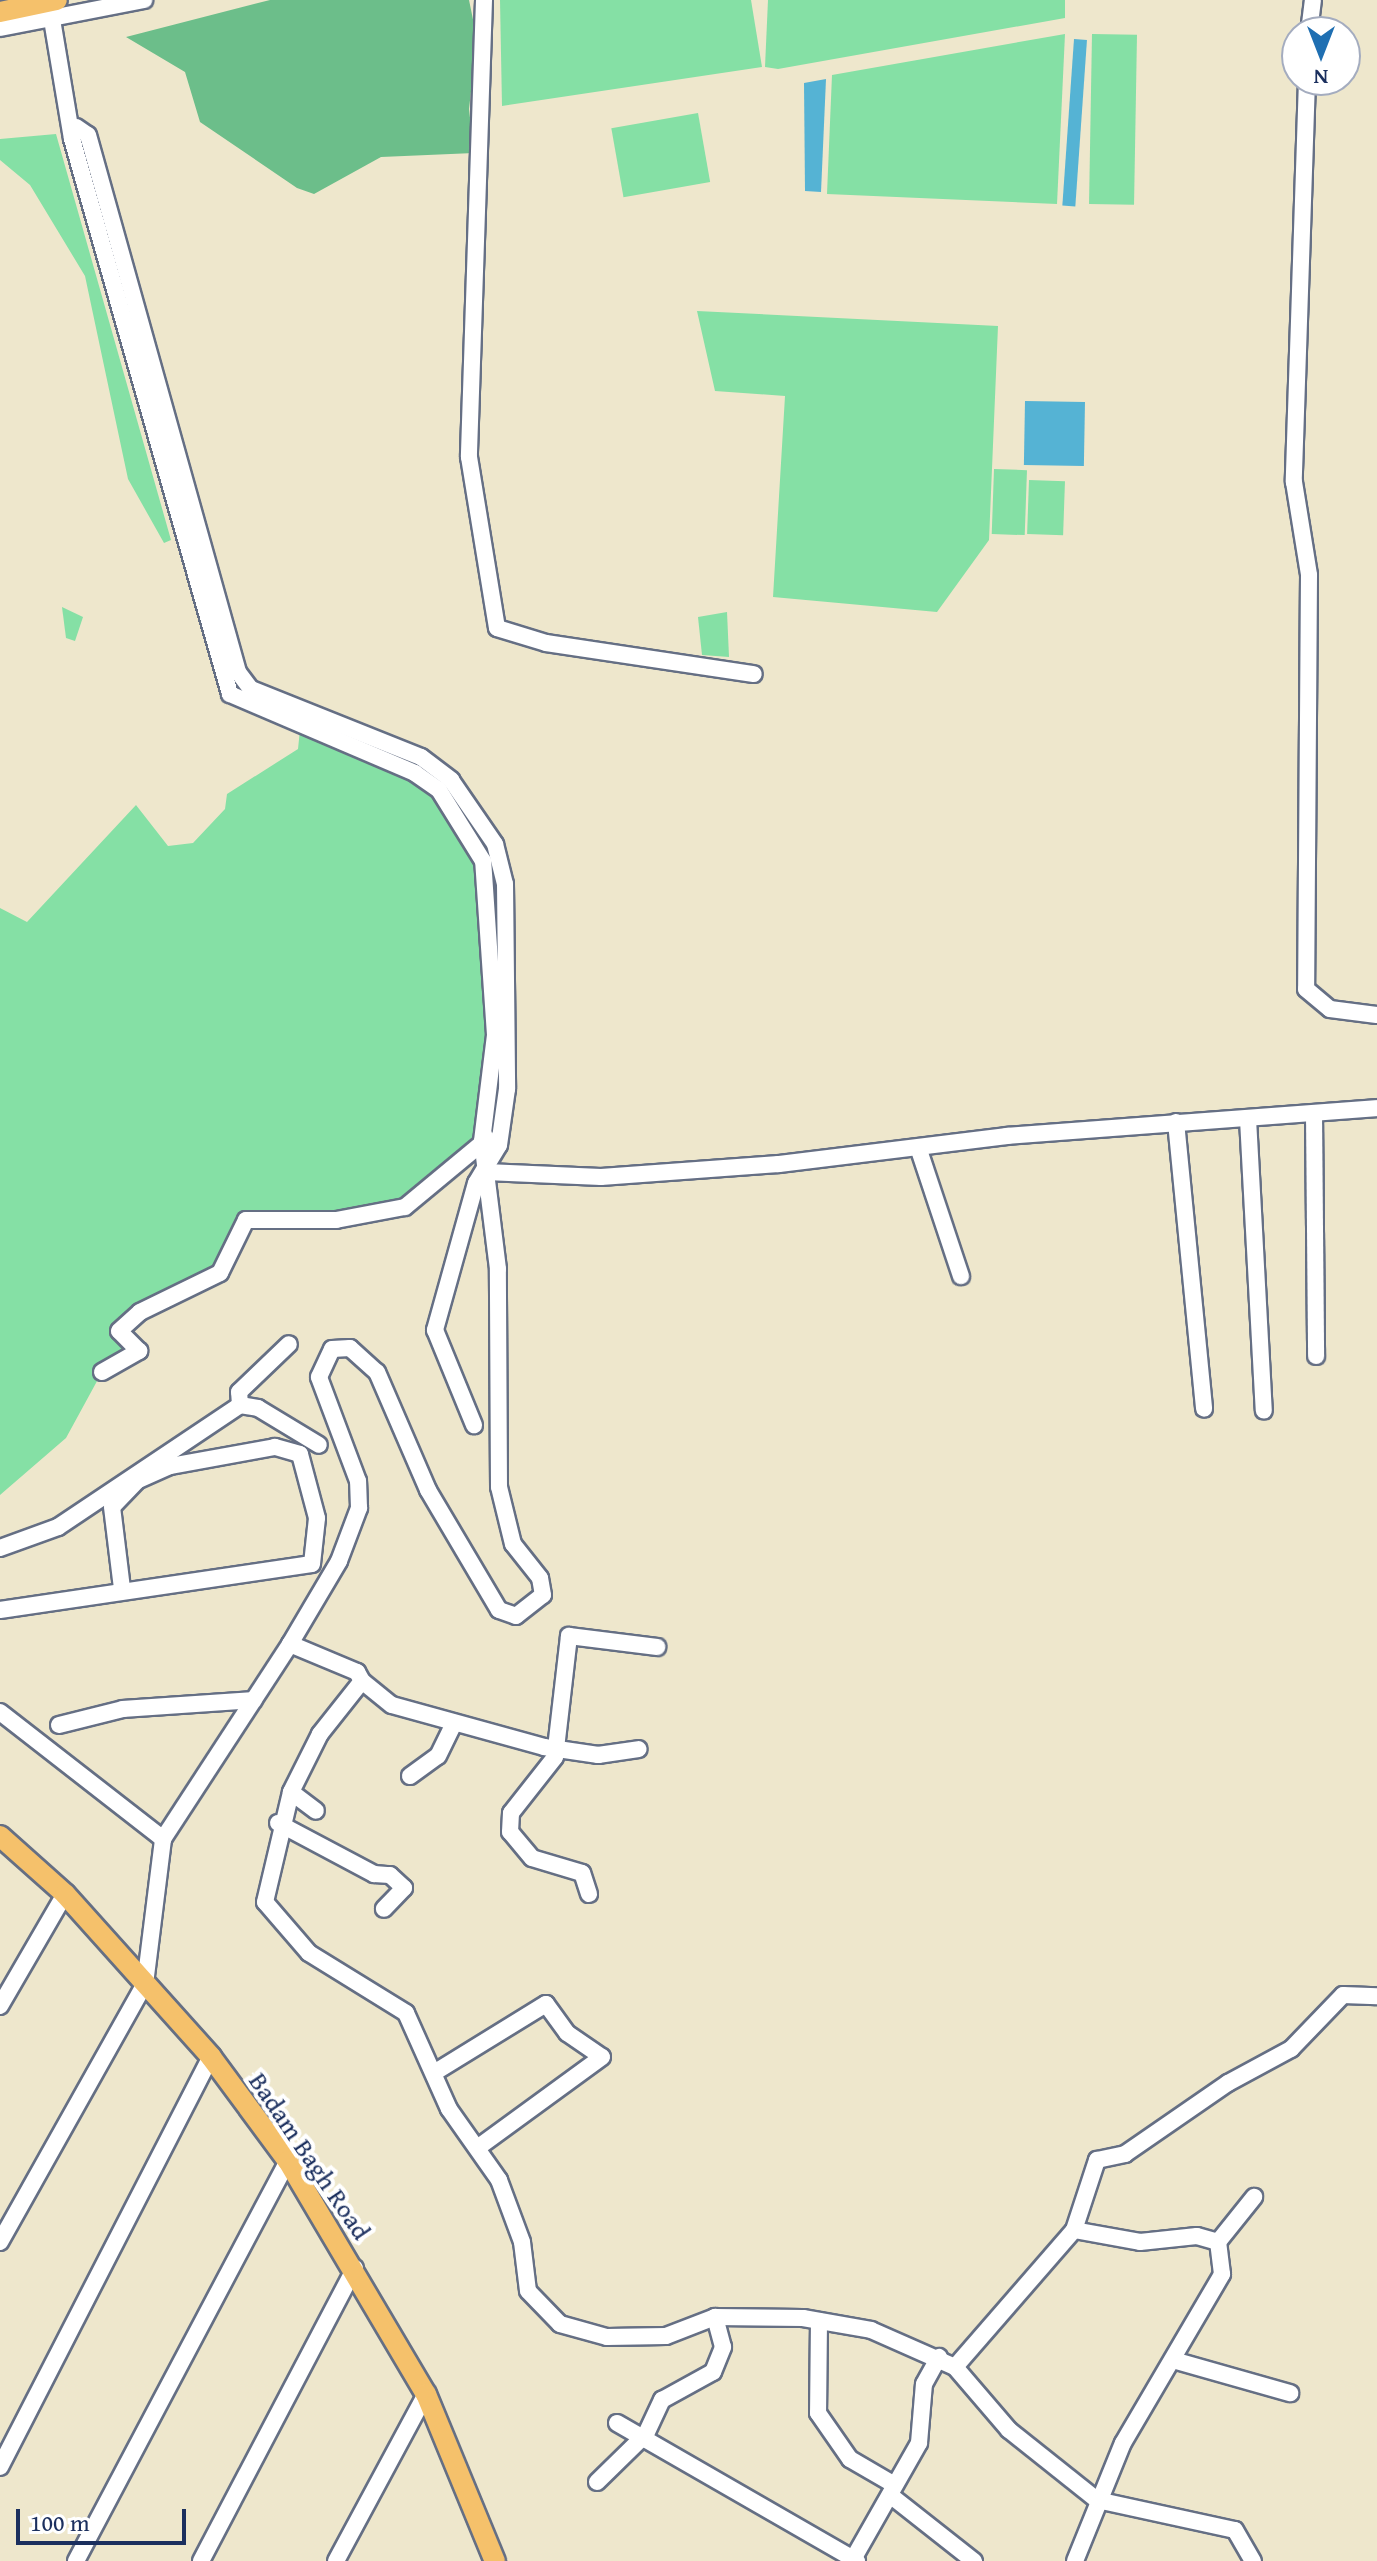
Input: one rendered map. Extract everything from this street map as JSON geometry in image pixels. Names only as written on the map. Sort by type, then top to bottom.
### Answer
[{"type":"main road","points":[[0,12],[54,9]]},
{"type":"main road","name":"Badam Bagh Road","points":[[0,1836],[65,1894],[211,2057],[288,2161],[355,2268],[426,2394],[495,2561]]},
{"type":"street","points":[[0,28],[54,9],[144,0]]},
{"type":"street","points":[[484,0],[469,457],[497,628],[533,641],[754,674]]},
{"type":"street","points":[[0,2242],[145,1984],[163,1839],[290,1644],[339,1561],[359,1508],[358,1481],[319,1377],[332,1349],[350,1348],[377,1372],[428,1490],[499,1610],[516,1616],[543,1595],[540,1578],[513,1544],[499,1487],[500,1308],[482,1141],[495,1035],[483,861],[439,790],[284,712],[251,689],[238,672],[202,572],[88,135],[76,127],[54,9]]},
{"type":"street","points":[[1306,96],[1294,482],[1309,575],[1306,989],[1330,1009],[1377,1015]]},
{"type":"street","points":[[284,712],[421,757],[451,780],[495,844],[505,884],[511,1034],[501,1134],[486,1172],[476,1183],[444,1281],[435,1330],[474,1425]]},
{"type":"street","points":[[486,1172],[601,1177],[919,1150],[1176,1122],[1377,1108]]},
{"type":"street","points":[[1314,1114],[1316,1356]]},
{"type":"street","points":[[1248,1119],[1264,1411]]},
{"type":"street","points":[[1176,1122],[1204,1409]]},
{"type":"street","points":[[102,1372],[139,1351],[119,1331],[140,1312],[220,1273],[246,1220],[336,1220],[405,1207],[482,1141],[501,1134]]},
{"type":"street","points":[[919,1150],[961,1276]]},
{"type":"street","points":[[240,1405],[239,1392],[289,1344]]},
{"type":"street","points":[[0,1548],[58,1527],[240,1405],[258,1408],[319,1445]]},
{"type":"street","points":[[0,1610],[122,1589],[312,1564],[317,1518],[300,1454],[275,1447],[170,1466],[138,1480],[112,1507],[122,1589]]},
{"type":"street","points":[[589,1894],[582,1873],[538,1862],[510,1832],[511,1813],[542,1783],[556,1748],[569,1636],[657,1647]]},
{"type":"street","points":[[290,1644],[357,1672],[362,1681],[392,1705],[556,1748],[598,1755],[639,1749]]},
{"type":"street","points":[[362,1681],[320,1734],[291,1792],[278,1823],[265,1902],[309,1953],[406,2013],[437,2071],[449,2109],[480,2146],[522,2242],[528,2291],[560,2324],[607,2337],[666,2336],[715,2317],[819,2321],[871,2330],[939,2357],[955,2367],[1009,2430],[1097,2500],[1235,2530],[1253,2561]]},
{"type":"street","points":[[59,1725],[123,1709],[254,1700]]},
{"type":"street","points":[[0,1712],[163,1839]]},
{"type":"street","points":[[410,1776],[438,1756],[454,1723]]},
{"type":"street","points":[[291,1792],[316,1811]]},
{"type":"street","points":[[278,1823],[390,1875],[404,1888],[384,1909]]},
{"type":"street","points":[[0,2006],[65,1894]]},
{"type":"street","points":[[955,2367],[1074,2230],[1097,2160],[1125,2154],[1291,2049],[1343,1995],[1377,1996]]},
{"type":"street","points":[[437,2071],[546,2004],[567,2033],[602,2057],[480,2146]]},
{"type":"street","points":[[0,2467],[211,2057]]},
{"type":"street","points":[[76,2561],[288,2161]]},
{"type":"street","points":[[1075,2561],[1097,2500],[1222,2274],[1218,2242],[1254,2197]]},
{"type":"street","points":[[1074,2230],[1140,2242],[1197,2236],[1218,2242]]},
{"type":"street","points":[[201,2561],[355,2268]]},
{"type":"street","points":[[597,2482],[646,2434],[662,2400],[713,2372],[723,2347],[715,2317]]},
{"type":"street","points":[[819,2321],[818,2413],[850,2459],[974,2561]]},
{"type":"street","points":[[617,2423],[646,2434],[854,2560],[919,2443],[924,2384],[939,2357]]},
{"type":"street","points":[[1173,2360],[1290,2393]]},
{"type":"street","points":[[336,2561],[426,2394]]},
{"type":"green space","points":[[270,0],[469,0],[477,39],[469,109],[474,153],[381,157],[314,194],[297,188],[200,122],[185,72],[126,37]]},
{"type":"green space","points":[[500,0],[751,0],[762,67],[502,106]]},
{"type":"green space","points":[[768,0],[1065,0],[1065,18],[778,69],[765,67]]},
{"type":"green space","points":[[1065,34],[1057,204],[827,194],[832,75]]},
{"type":"green space","points":[[1092,34],[1137,35],[1134,205],[1089,204]]},
{"type":"green space","points":[[698,113],[710,182],[623,197],[611,128]]},
{"type":"green space","points":[[56,134],[171,540],[164,543],[128,479],[85,276],[30,185],[0,160],[0,139]]},
{"type":"green space","points":[[697,311],[998,326],[989,540],[937,612],[773,597],[785,396],[715,391]]},
{"type":"green space","points":[[994,469],[1027,470],[1025,535],[992,534]]},
{"type":"green space","points":[[1029,480],[1065,481],[1063,535],[1027,534]]},
{"type":"green space","points":[[62,607],[83,617],[75,641],[66,638]]},
{"type":"green space","points":[[727,612],[729,657],[702,655],[698,617]]},
{"type":"green space","points":[[302,710],[421,757],[475,811],[505,884],[501,1134],[384,1213],[252,1217],[220,1273],[119,1330],[139,1351],[102,1372],[66,1438],[0,1495],[0,908],[27,922],[136,805],[168,846],[193,843],[225,809],[227,794],[298,749]]},
{"type":"water","points":[[1074,39],[1087,40],[1075,207],[1062,206]]},
{"type":"water","points":[[826,79],[821,192],[805,191],[804,83]]},
{"type":"water","points":[[1025,401],[1085,402],[1084,466],[1024,465]]}]
